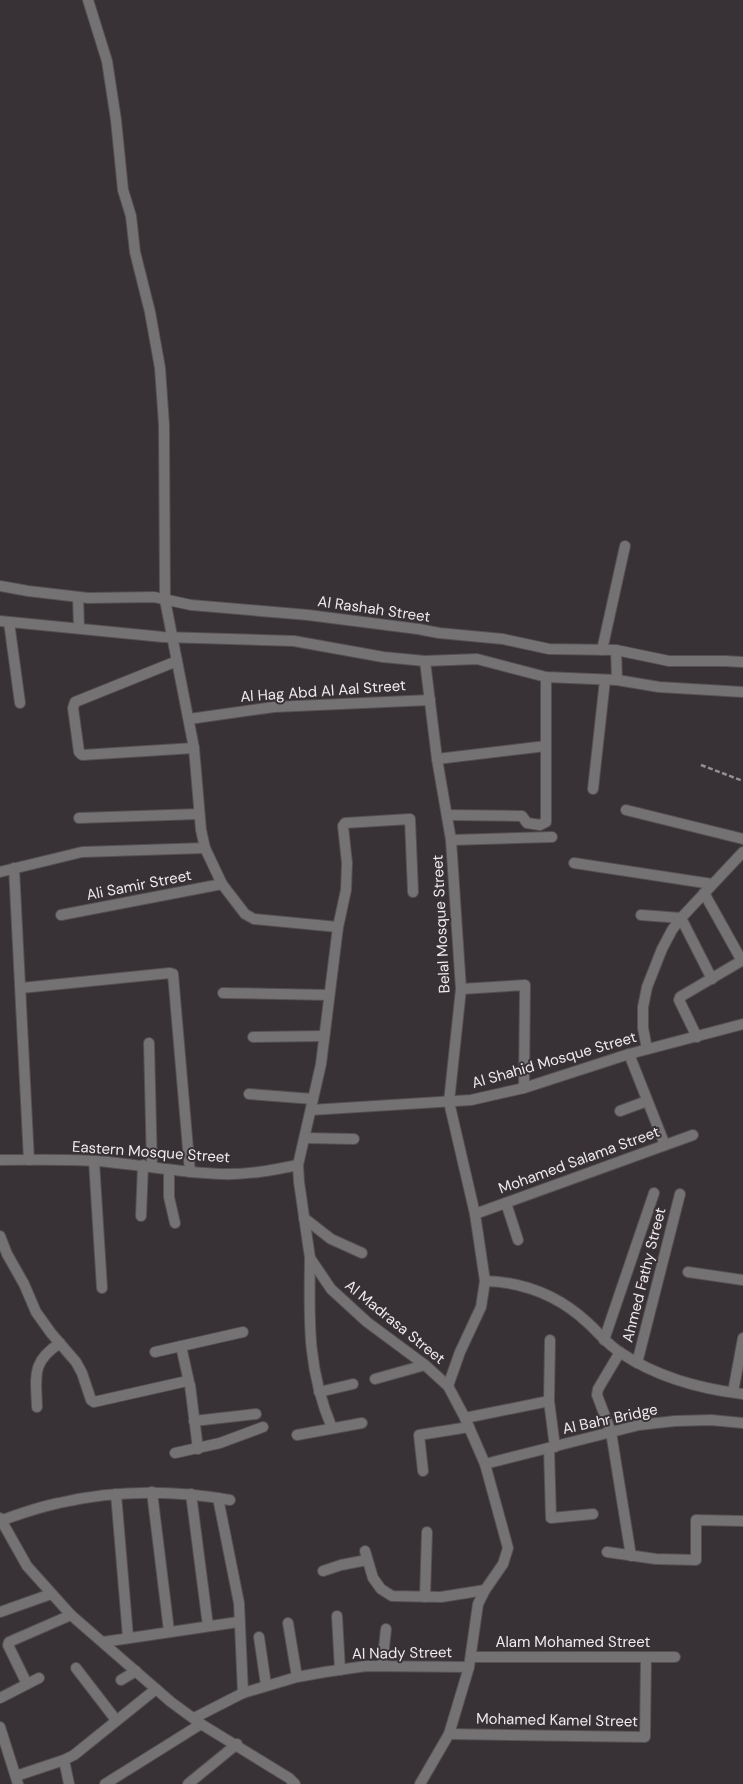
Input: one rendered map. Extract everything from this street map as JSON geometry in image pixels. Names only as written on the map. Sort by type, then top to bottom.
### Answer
[{"type":"street","points":[[88,0],[104,50],[116,120],[123,190],[131,216],[138,268],[150,312],[160,368],[164,425],[166,604],[194,748],[199,814],[205,848],[222,884],[245,914],[254,919],[338,927]]},
{"type":"street","points":[[602,650],[625,546]]},
{"type":"street","name":"Al Rashah Street","points":[[0,586],[78,601],[142,596],[166,604],[308,615],[459,636],[503,639],[549,648],[602,650],[669,661],[743,662]]},
{"type":"street","points":[[78,601],[78,624]]},
{"type":"street","points":[[20,703],[4,621],[78,624],[171,634],[294,642],[357,653],[425,661],[477,659],[546,676],[606,680],[617,677],[660,687],[743,692]]},
{"type":"street","points":[[616,653],[617,677]]},
{"type":"street","points":[[177,661],[75,702],[73,708],[79,752],[82,755],[194,748]]},
{"type":"street","name":"Belal Mosque Street","points":[[425,661],[437,759],[451,840],[461,989],[449,1102],[475,1214],[485,1281],[482,1307],[460,1352],[448,1386]]},
{"type":"street","points":[[448,815],[522,816],[527,823],[544,824],[546,820],[546,676]]},
{"type":"street","points":[[594,789],[606,680]]},
{"type":"street","name":"Al Hag Abd Al Aal Street","points":[[189,719],[269,708],[430,700]]},
{"type":"street","points":[[437,759],[546,746]]},
{"type":"street","points":[[626,810],[743,839]]},
{"type":"street","points":[[79,818],[199,814]]},
{"type":"street","name":"Al Madrasa Street","points":[[413,892],[410,818],[346,822],[343,826],[347,863],[346,881],[323,1036],[321,1064],[298,1165],[310,1258],[331,1289],[367,1322],[425,1365],[448,1386],[467,1422],[485,1464],[508,1548],[503,1564],[485,1590],[476,1613],[470,1662],[449,1734],[420,1784]]},
{"type":"street","points":[[451,840],[552,837]]},
{"type":"street","points":[[0,872],[90,851],[205,848]]},
{"type":"street","points":[[646,1050],[643,1008],[647,987],[662,949],[681,918],[743,852]]},
{"type":"street","points":[[574,863],[712,884]]},
{"type":"street","points":[[14,868],[29,1160]]},
{"type":"street","name":"Ali Samir Street","points":[[61,914],[222,884]]},
{"type":"street","points":[[697,1037],[679,998],[742,961],[704,893]]},
{"type":"street","points":[[641,915],[681,918]]},
{"type":"street","points":[[681,918],[712,979]]},
{"type":"street","points":[[21,988],[170,973],[174,976],[190,1172]]},
{"type":"street","points":[[461,989],[525,984],[524,1088]]},
{"type":"street","points":[[223,993],[329,995]]},
{"type":"street","name":"Al Shahid Mosque Street","points":[[311,1110],[470,1100],[524,1088],[629,1054],[743,1024]]},
{"type":"street","points":[[253,1037],[323,1036]]},
{"type":"street","points":[[141,1216],[148,1166],[149,1043]]},
{"type":"street","points":[[629,1054],[664,1145]]},
{"type":"street","points":[[249,1094],[313,1099]]},
{"type":"street","points":[[620,1110],[647,1101]]},
{"type":"street","name":"Mohamed Salama Street","points":[[475,1214],[693,1135]]},
{"type":"street","points":[[305,1138],[354,1139]]},
{"type":"street","name":"Eastern Mosque Street","points":[[0,1160],[94,1161],[222,1174],[261,1172],[298,1165]]},
{"type":"street","points":[[94,1161],[102,1288]]},
{"type":"street","points":[[169,1170],[169,1197],[176,1223]]},
{"type":"street","points":[[604,1340],[654,1193]]},
{"type":"street","name":"Ahmed Fathy Street","points":[[637,1363],[680,1194]]},
{"type":"street","points":[[506,1203],[518,1240]]},
{"type":"street","points":[[304,1218],[331,1239],[362,1253]]},
{"type":"street","points":[[0,1236],[36,1312],[76,1362],[82,1373],[89,1397],[94,1402],[186,1381],[189,1382]]},
{"type":"street","points":[[310,1258],[309,1334],[319,1392],[332,1428]]},
{"type":"street","points":[[688,1272],[743,1280]]},
{"type":"street","points":[[485,1281],[504,1281],[540,1291],[574,1311],[604,1340],[637,1363],[673,1378],[738,1393],[743,1338]]},
{"type":"street","points":[[155,1352],[243,1332]]},
{"type":"street","points":[[550,1340],[551,1518],[593,1514]]},
{"type":"street","points":[[37,1407],[36,1375],[38,1366],[47,1351],[60,1343]]},
{"type":"street","points":[[181,1346],[189,1382],[198,1449]]},
{"type":"street","points":[[620,1352],[597,1392],[611,1432],[631,1556]]},
{"type":"street","points":[[375,1379],[425,1365]]},
{"type":"street","points":[[319,1392],[353,1384]]},
{"type":"street","points":[[423,1471],[419,1434],[549,1401]]},
{"type":"street","points":[[194,1421],[256,1414]]},
{"type":"street","name":"Al Bahr Bridge","points":[[485,1464],[639,1426],[675,1421],[711,1420],[743,1423]]},
{"type":"street","points":[[297,1435],[362,1423]]},
{"type":"street","points":[[175,1453],[220,1443],[263,1426]]},
{"type":"street","points":[[152,1492],[169,1631]]},
{"type":"street","points":[[230,1500],[191,1494],[152,1492],[116,1494],[58,1503],[0,1520],[27,1566],[71,1615],[170,1702],[292,1781]]},
{"type":"street","points":[[116,1494],[128,1637]]},
{"type":"street","points":[[191,1494],[208,1626]]},
{"type":"street","points":[[218,1498],[239,1603],[238,1622],[243,1693]]},
{"type":"street","points":[[607,1552],[662,1559],[696,1560],[696,1520],[743,1521]]},
{"type":"street","points":[[425,1597],[427,1532]]},
{"type":"street","points":[[323,1571],[349,1563],[366,1555],[373,1578],[381,1589],[392,1596],[455,1596],[485,1590]]},
{"type":"street","points":[[0,1612],[51,1594]]},
{"type":"street","points":[[27,1684],[8,1645],[9,1642],[71,1615]]},
{"type":"street","points":[[337,1616],[340,1670]]},
{"type":"street","points":[[103,1642],[238,1622]]},
{"type":"street","points":[[288,1623],[297,1677]]},
{"type":"street","points":[[382,1666],[386,1629]]},
{"type":"street","points":[[259,1637],[266,1685]]},
{"type":"street","name":"Alam Mohamed Street","points":[[470,1662],[646,1657],[674,1658]]},
{"type":"street","name":"Mohamed Kamel Street","points":[[449,1734],[645,1737],[646,1657]]},
{"type":"street","name":"Al Nady Street","points":[[105,1784],[243,1693],[266,1685],[297,1677],[340,1670],[470,1662]]},
{"type":"street","points":[[76,1668],[116,1720]]},
{"type":"street","points":[[121,1680],[136,1671]]},
{"type":"street","points":[[0,1698],[39,1678]]},
{"type":"street","points":[[0,1727],[17,1780],[64,1760],[82,1749],[156,1689]]},
{"type":"street","points":[[188,1784],[237,1744]]},
{"type":"street","points":[[64,1760],[69,1784]]},
{"type":"street","points":[[280,1784],[292,1781]]},
{"type":"path","points":[[701,766],[743,781]]}]
